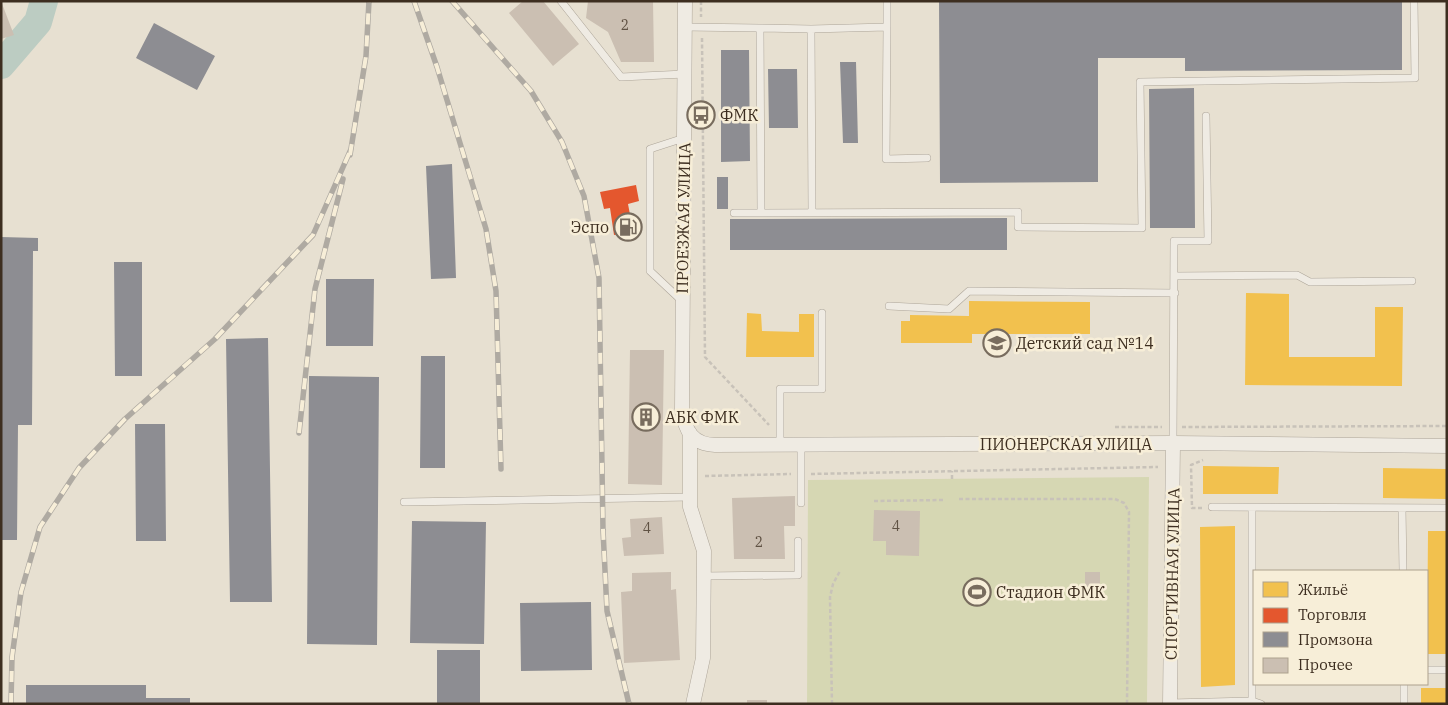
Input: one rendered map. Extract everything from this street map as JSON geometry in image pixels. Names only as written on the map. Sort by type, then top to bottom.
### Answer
[{"type":"street","name":"ПРОЕЗЖАЯ УЛИЦА","points":[[685,1],[682,409],[686,426],[690,433],[690,507],[704,551],[703,658],[693,704]]},
{"type":"street","name":"ПИОНЕРСКАЯ УЛИЦА","points":[[690,433],[696,441],[706,445],[1173,443],[1447,446]]},
{"type":"street","name":"СПОРТИВНАЯ УЛИЦА","points":[[1170,703],[1173,443]]},
{"type":"lane","points":[[561,1],[621,76],[685,74]]},
{"type":"lane","points":[[887,1],[886,159],[927,158]]},
{"type":"lane","points":[[734,213],[1018,212],[1018,228],[1142,228],[1140,82],[1415,78],[1414,1]]},
{"type":"lane","points":[[685,27],[811,29],[888,27]]},
{"type":"lane","points":[[760,28],[760,213]]},
{"type":"lane","points":[[811,29],[812,212]]},
{"type":"lane","points":[[1173,443],[1174,241],[1208,241],[1206,116]]},
{"type":"lane","points":[[683,302],[650,271],[650,149],[684,138]]},
{"type":"lane","points":[[1174,276],[1296,275],[1310,282],[1412,281]]},
{"type":"lane","points":[[889,306],[949,309],[969,291],[1174,293]]},
{"type":"lane","points":[[780,444],[780,389],[822,389],[822,313]]},
{"type":"lane","points":[[801,444],[801,503]]},
{"type":"lane","points":[[404,502],[690,498]]},
{"type":"lane","points":[[1212,507],[1447,508]]},
{"type":"lane","points":[[1252,508],[1252,701]]},
{"type":"lane","points":[[1402,508],[1403,570]]},
{"type":"lane","points":[[704,576],[798,575],[798,541]]},
{"type":"lane","points":[[1428,670],[1447,670]]},
{"type":"lane","points":[[1404,685],[1404,704]]},
{"type":"lane","points":[[1170,703],[1252,701],[1261,704]]},
{"type":"path","points":[[701,1],[705,357],[773,430],[779,430]]},
{"type":"path","points":[[1114,427],[1447,426]]},
{"type":"path","points":[[1203,460],[1191,465],[1192,508],[1212,507]]},
{"type":"path","points":[[705,476],[1160,467]]},
{"type":"path","points":[[952,471],[952,479]]},
{"type":"path","points":[[959,499],[1115,499],[1124,503],[1129,512],[1127,704]]},
{"type":"path","points":[[874,501],[944,500]]},
{"type":"path","points":[[832,704],[830,596],[833,584],[840,571]]},
{"type":"green space","name":"Стадион ФМК","points":[[1149,477],[1147,704],[807,704],[808,480]]},
{"type":"building: Жильё","points":[[1246,293],[1289,294],[1289,357],[1375,357],[1375,307],[1403,307],[1402,386],[1245,385]]},
{"type":"building: Жильё","points":[[969,301],[1090,302],[1090,334],[972,334],[972,343],[901,343],[901,321],[910,321],[910,315],[969,316]]},
{"type":"building: Жильё","points":[[747,313],[761,314],[762,331],[799,332],[799,314],[814,314],[814,357],[746,357]]},
{"type":"building: Жильё","points":[[1203,466],[1279,467],[1278,494],[1203,494]]},
{"type":"building: Жильё","points":[[1383,468],[1447,469],[1447,499],[1383,498]]},
{"type":"building: Жильё","points":[[1235,526],[1235,685],[1201,687],[1200,527]]},
{"type":"building: Жильё","points":[[1428,531],[1447,531],[1447,654],[1428,654]]},
{"type":"building: Жильё","points":[[1421,688],[1447,688],[1447,704],[1421,704]]},
{"type":"building: Торговля","points":[[636,185],[639,201],[628,204],[631,220],[635,219],[637,230],[614,235],[610,208],[604,209],[600,192]]},
{"type":"building: Промзона","points":[[939,1],[1402,1],[1402,70],[1185,71],[1185,58],[1098,58],[1098,182],[940,183]]},
{"type":"building: Промзона","points":[[154,23],[215,56],[197,90],[136,58]]},
{"type":"building: Промзона","points":[[721,50],[749,50],[750,161],[721,162]]},
{"type":"building: Промзона","points":[[840,62],[856,62],[858,143],[843,143]]},
{"type":"building: Промзона","points":[[768,69],[797,69],[798,128],[769,128]]},
{"type":"building: Промзона","points":[[1194,88],[1195,228],[1150,228],[1149,89]]},
{"type":"building: Промзона","points":[[452,164],[456,278],[431,279],[426,166]]},
{"type":"building: Промзона","points":[[717,177],[728,177],[728,209],[717,209]]},
{"type":"building: Промзона","points":[[1007,218],[1007,250],[730,250],[730,219]]},
{"type":"building: Промзона","points":[[1,237],[38,238],[38,251],[33,251],[32,425],[18,425],[17,540],[1,540]]},
{"type":"building: Промзона","points":[[114,262],[142,262],[142,376],[115,376]]},
{"type":"building: Промзона","points":[[326,279],[374,279],[373,346],[326,346]]},
{"type":"building: Промзона","points":[[268,338],[272,602],[230,602],[226,339]]},
{"type":"building: Промзона","points":[[421,356],[445,356],[445,468],[420,468]]},
{"type":"building: Промзона","points":[[309,376],[379,377],[377,645],[307,644]]},
{"type":"building: Промзона","points":[[135,424],[165,424],[166,541],[136,541]]},
{"type":"building: Промзона","points":[[412,521],[486,522],[484,644],[410,643]]},
{"type":"building: Промзона","points":[[591,602],[592,670],[521,671],[520,603]]},
{"type":"building: Промзона","points":[[437,650],[480,650],[480,704],[437,704]]},
{"type":"building: Промзона","points":[[26,685],[146,685],[146,698],[190,698],[190,704],[26,704]]},
{"type":"building: Прочее","points":[[1,1],[14,35],[1,39]]},
{"type":"building: Прочее","points":[[523,1],[543,1],[579,44],[553,66],[509,13]]},
{"type":"building: Прочее","points":[[588,1],[653,1],[654,62],[621,62],[608,32],[586,18]]},
{"type":"building: Прочее","name":"АБК ФМК","points":[[630,350],[664,350],[662,485],[628,484]]},
{"type":"building: Прочее","points":[[795,496],[795,526],[784,526],[785,559],[734,559],[732,498]]},
{"type":"building: Прочее","points":[[874,510],[920,511],[919,556],[886,555],[886,541],[873,541]]},
{"type":"building: Прочее","points":[[662,517],[664,554],[624,556],[622,538],[631,537],[630,519]]},
{"type":"building: Прочее","points":[[671,572],[671,590],[676,589],[680,660],[624,663],[621,592],[632,591],[632,573]]},
{"type":"building: Прочее","points":[[1085,572],[1100,572],[1100,593],[1085,593]]},
{"type":"building: Прочее","points":[[747,700],[767,700],[767,704],[747,704]]},
{"type":"waterway","points":[[1,65],[38,22],[44,1]]},
{"type":"railway","points":[[350,155],[366,56],[369,1]]},
{"type":"railway","points":[[414,1],[437,67],[486,229],[496,291],[501,469]]},
{"type":"railway","points":[[452,1],[531,91],[562,142],[584,196],[599,278],[603,530],[607,611],[629,704]]},
{"type":"railway","points":[[11,704],[12,657],[21,592],[40,527],[79,468],[125,419],[215,339],[313,235],[351,149]]},
{"type":"railway","points":[[299,433],[315,289],[343,179]]},
{"type":"place","name":"ФМК","points":[[701,115]]},
{"type":"place","name":"Эспо","points":[[628,227]]},
{"type":"place","name":"Детский сад №14","points":[[997,343]]},
{"type":"place","name":"АБК ФМК","points":[[646,417]]},
{"type":"place","name":"Стадион ФМК","points":[[977,592]]}]
